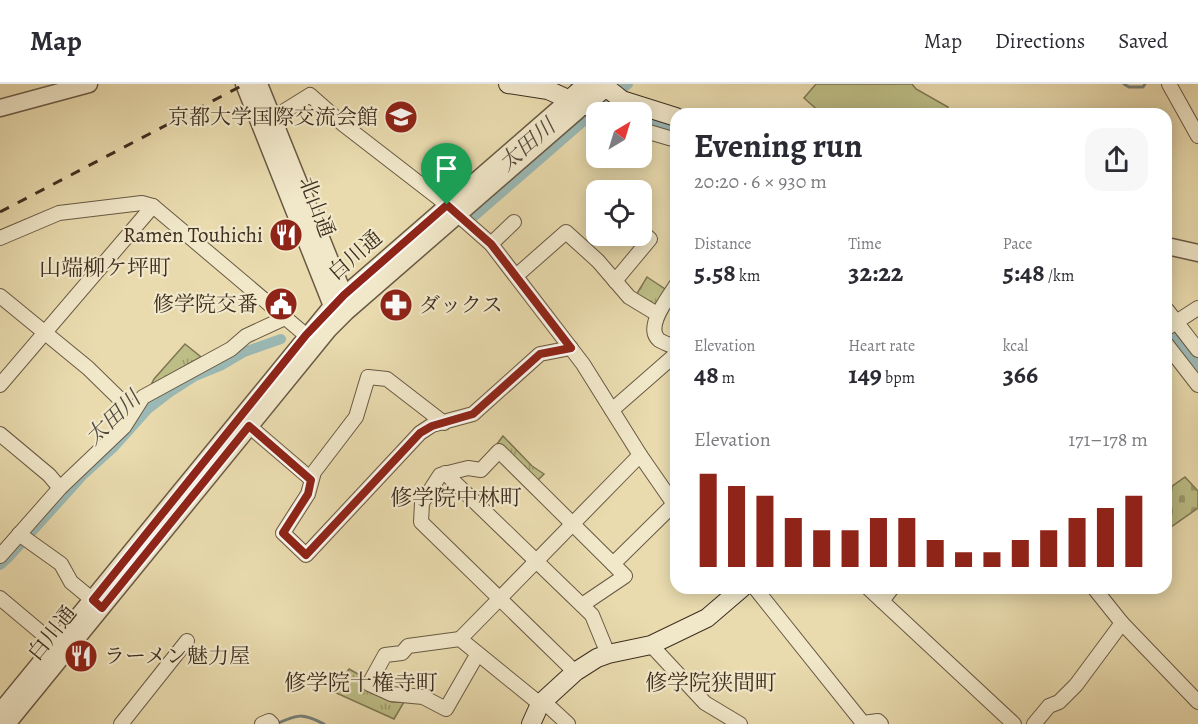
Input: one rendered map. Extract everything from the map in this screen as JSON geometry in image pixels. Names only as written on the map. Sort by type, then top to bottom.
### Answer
[{"type":"main road","points":[[508,84],[622,100],[670,115]]},
{"type":"main road","points":[[531,724],[541,703],[574,672],[608,654],[651,645],[707,618],[735,594]]},
{"type":"street","points":[[0,108],[89,84]]},
{"type":"street","name":"北山通","points":[[244,84],[267,122],[340,305]]},
{"type":"street","name":"北山通","points":[[259,84],[267,122]]},
{"type":"street","points":[[1169,84],[1197,131]]},
{"type":"street","points":[[267,122],[310,95],[491,244],[571,348],[670,498]]},
{"type":"street","name":"白川通","points":[[0,712],[60,649],[340,305],[592,96]]},
{"type":"street","points":[[652,133],[670,138]]},
{"type":"street","points":[[0,238],[59,213],[133,203],[153,206],[311,340]]},
{"type":"street","points":[[0,385],[153,206]]},
{"type":"street","points":[[491,244],[514,222]]},
{"type":"street","points":[[516,276],[566,232],[598,261],[629,297],[657,315]]},
{"type":"street","points":[[615,281],[645,246]]},
{"type":"street","points":[[1172,247],[1198,253]]},
{"type":"street","points":[[670,294],[657,315],[654,330],[658,339],[670,345]]},
{"type":"street","points":[[0,296],[88,368],[133,412]]},
{"type":"street","points":[[1198,308],[1172,325],[1198,350]]},
{"type":"street","points":[[0,556],[60,488],[124,427],[143,397],[231,349],[246,336],[285,318]]},
{"type":"street","name":"白川通","points":[[97,604],[249,426],[311,340]]},
{"type":"street","points":[[444,423],[387,379],[368,377],[356,417],[314,472],[308,494],[283,533],[306,555],[420,433],[432,426],[444,423],[473,414],[540,354],[571,348]]},
{"type":"street","points":[[1172,351],[1198,385]]},
{"type":"street","points":[[612,410],[670,359]]},
{"type":"street","points":[[249,426],[311,480]]},
{"type":"street","points":[[0,434],[49,475],[60,488]]},
{"type":"street","points":[[574,672],[421,522],[422,502],[440,475],[468,468],[481,470],[499,451],[625,576],[582,605]]},
{"type":"street","points":[[477,655],[446,709],[423,697],[391,694],[369,684],[385,655],[402,653],[408,646],[460,639],[640,455]]},
{"type":"street","points":[[445,473],[592,615],[608,654]]},
{"type":"street","points":[[614,564],[670,510]]},
{"type":"street","points":[[19,534],[61,564],[71,582],[97,604]]},
{"type":"street","points":[[760,594],[863,723],[878,721],[881,724]]},
{"type":"street","points":[[874,594],[1014,724]]},
{"type":"street","points":[[882,601],[887,594]]},
{"type":"street","points":[[1099,594],[1122,623],[1198,702]]},
{"type":"street","points":[[0,598],[60,649]]},
{"type":"street","points":[[1034,724],[1049,706],[1059,702],[1076,684],[1122,623]]},
{"type":"street","points":[[460,639],[477,655],[568,724]]},
{"type":"street","points":[[121,724],[188,641]]},
{"type":"street","points":[[651,645],[705,703],[740,724]]},
{"type":"street","name":"白川通","points":[[7,724],[60,649]]},
{"type":"street","points":[[262,724],[270,721],[272,724]]},
{"type":"green space","points":[[816,84],[912,84],[916,89],[948,107],[815,108],[804,98]]},
{"type":"green space","points":[[647,277],[668,291],[656,308],[636,295]]},
{"type":"green space","points":[[185,344],[201,357],[151,385],[154,379]]},
{"type":"green space","points":[[503,436],[532,466],[544,474],[536,482],[497,444]]},
{"type":"green space","points":[[1185,477],[1198,491],[1198,508],[1172,526],[1172,486]]},
{"type":"green space","points":[[349,669],[367,679],[363,688],[392,702],[404,702],[394,719],[334,692]]},
{"type":"waterway","name":"太田川","points":[[620,91],[628,84]]},
{"type":"waterway","points":[[1124,84],[1129,87],[1143,87],[1145,84]]},
{"type":"waterway","points":[[580,85],[599,102]]},
{"type":"waterway","name":"太田川","points":[[471,219],[608,100]]},
{"type":"waterway","points":[[652,123],[670,128]]},
{"type":"waterway","points":[[1172,336],[1198,368]]},
{"type":"waterway","name":"太田川","points":[[0,565],[148,409],[195,376],[222,365],[244,352],[281,339]]},
{"type":"waterway","points":[[276,724],[300,716],[324,724]]},
{"type":"railway","points":[[0,212],[245,84]]},
{"type":"place","name":"京都大学国際交流会館","points":[[401,117]]},
{"type":"place","name":"Ramen Touhichi","points":[[286,235]]},
{"type":"place","name":"修学院交番","points":[[281,304]]},
{"type":"place","name":"ダックス","points":[[396,305]]},
{"type":"place","name":"ラーメン魅力屋","points":[[81,656]]},
{"type":"district","name":"山端柳ケ坪町","points":[[105,268]]},
{"type":"district","name":"修学院中林町","points":[[456,498]]},
{"type":"district","name":"修学院十権寺町","points":[[361,683]]},
{"type":"district","name":"修学院狭間町","points":[[711,683]]},
{"type":"route","points":[[447,205],[491,244],[571,348],[540,354],[473,414],[432,426],[420,433],[306,555],[283,533],[308,494],[311,480],[249,426],[102,608],[93,600],[306,335],[332,306],[447,205]]}]
